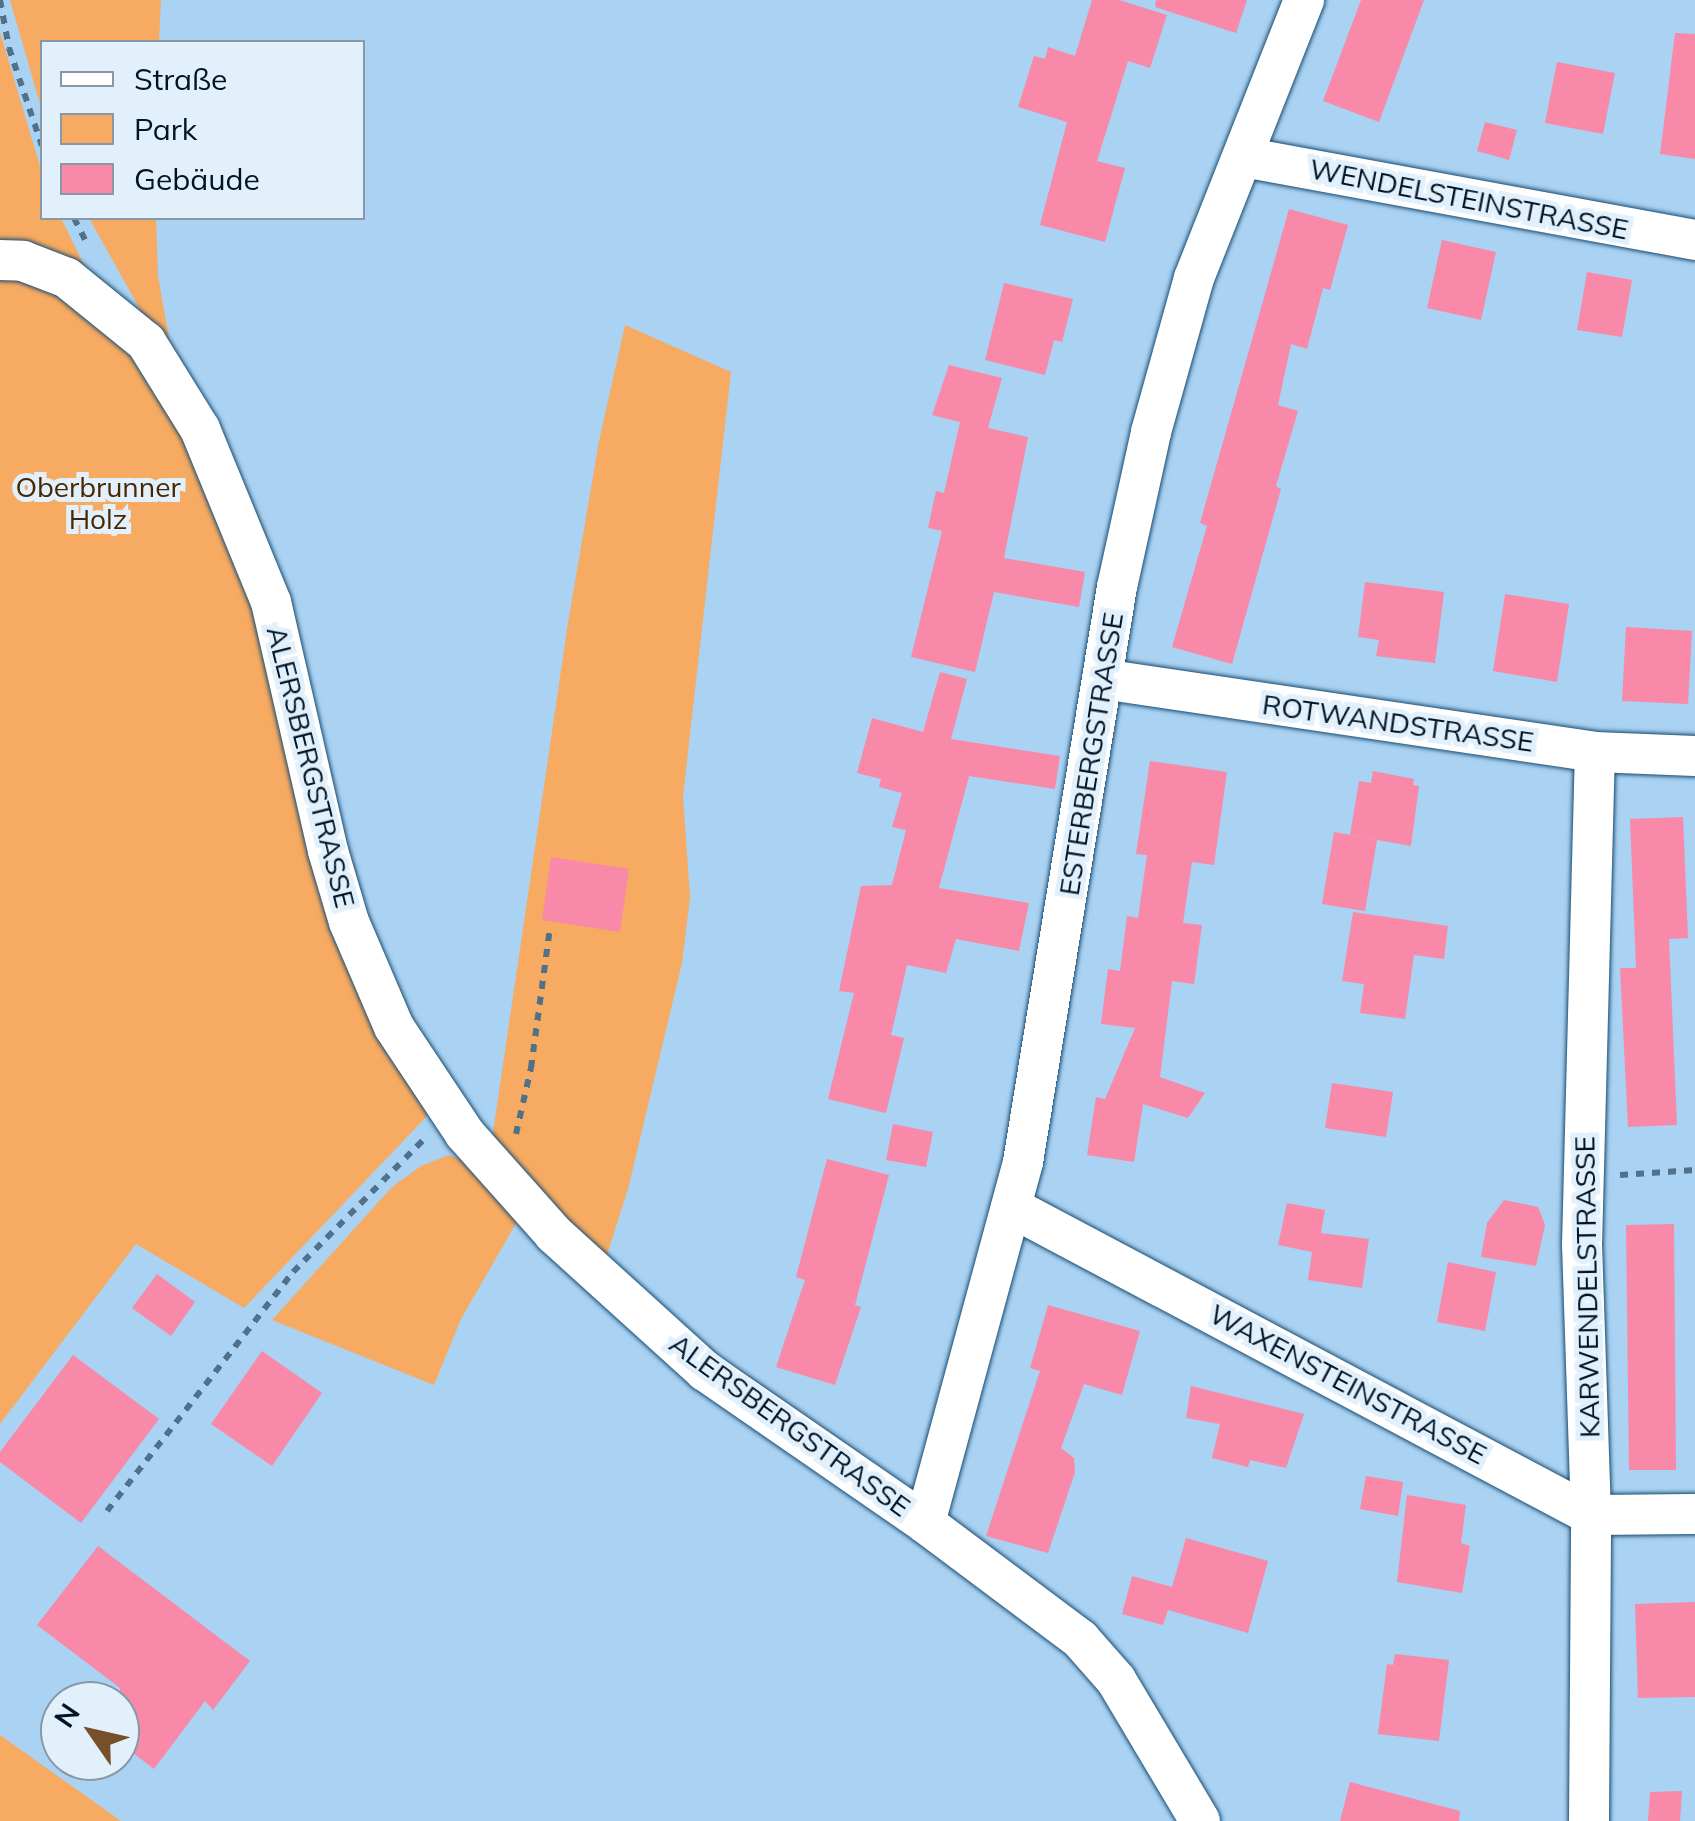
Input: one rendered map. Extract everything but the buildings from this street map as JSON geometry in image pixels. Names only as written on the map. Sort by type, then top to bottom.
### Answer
[{"type":"street","name":"ESTERBERGSTRASSE","points":[[925,1523],[1024,1162],[1102,679],[1156,410],[1194,278],[1304,0]]},
{"type":"street","name":"WENDELSTEINSTRASSE","points":[[1244,157],[1695,240]]},
{"type":"street","name":"ALERSBERGSTRASSE","points":[[0,260],[22,261],[67,278],[146,342],[200,428],[271,602],[328,851],[349,922],[394,1026],[448,1113],[502,1178],[598,1276],[706,1371],[925,1523],[1080,1638],[1116,1680],[1200,1821]]},
{"type":"street","name":"ROTWANDSTRASSE","points":[[1102,679],[1595,752],[1695,756]]},
{"type":"street","name":"KARWENDELSTRASSE","points":[[1589,1821],[1591,1515],[1584,1178],[1595,752]]},
{"type":"street","name":"WAXENSTEINSTRASSE","points":[[1011,1207],[1591,1515],[1695,1514]]},
{"type":"path","points":[[0,0],[9,48],[40,140]]},
{"type":"path","points":[[502,1178],[531,1068],[550,928]]},
{"type":"path","points":[[107,1511],[293,1272],[448,1113]]},
{"type":"path","points":[[1584,1178],[1695,1170]]},
{"type":"green space","points":[[10,0],[161,0],[159,40],[40,40],[40,104]]},
{"type":"green space","name":"Oberbrunner Holz","points":[[0,32],[40,166],[40,220],[62,220],[88,273],[166,398],[239,542],[428,1115],[244,1308],[136,1244],[0,1424]]},
{"type":"green space","points":[[90,220],[156,220],[158,276],[175,372]]},
{"type":"green space","points":[[625,325],[731,372],[683,796],[690,897],[682,963],[628,1189],[603,1267],[491,1146],[568,623],[599,441]]},
{"type":"green space","points":[[449,1155],[464,1161],[522,1213],[461,1319],[434,1385],[272,1320],[392,1187],[421,1166]]},
{"type":"green space","points":[[0,1735],[40,1763],[40,1781],[65,1781],[121,1821],[0,1821]]}]
